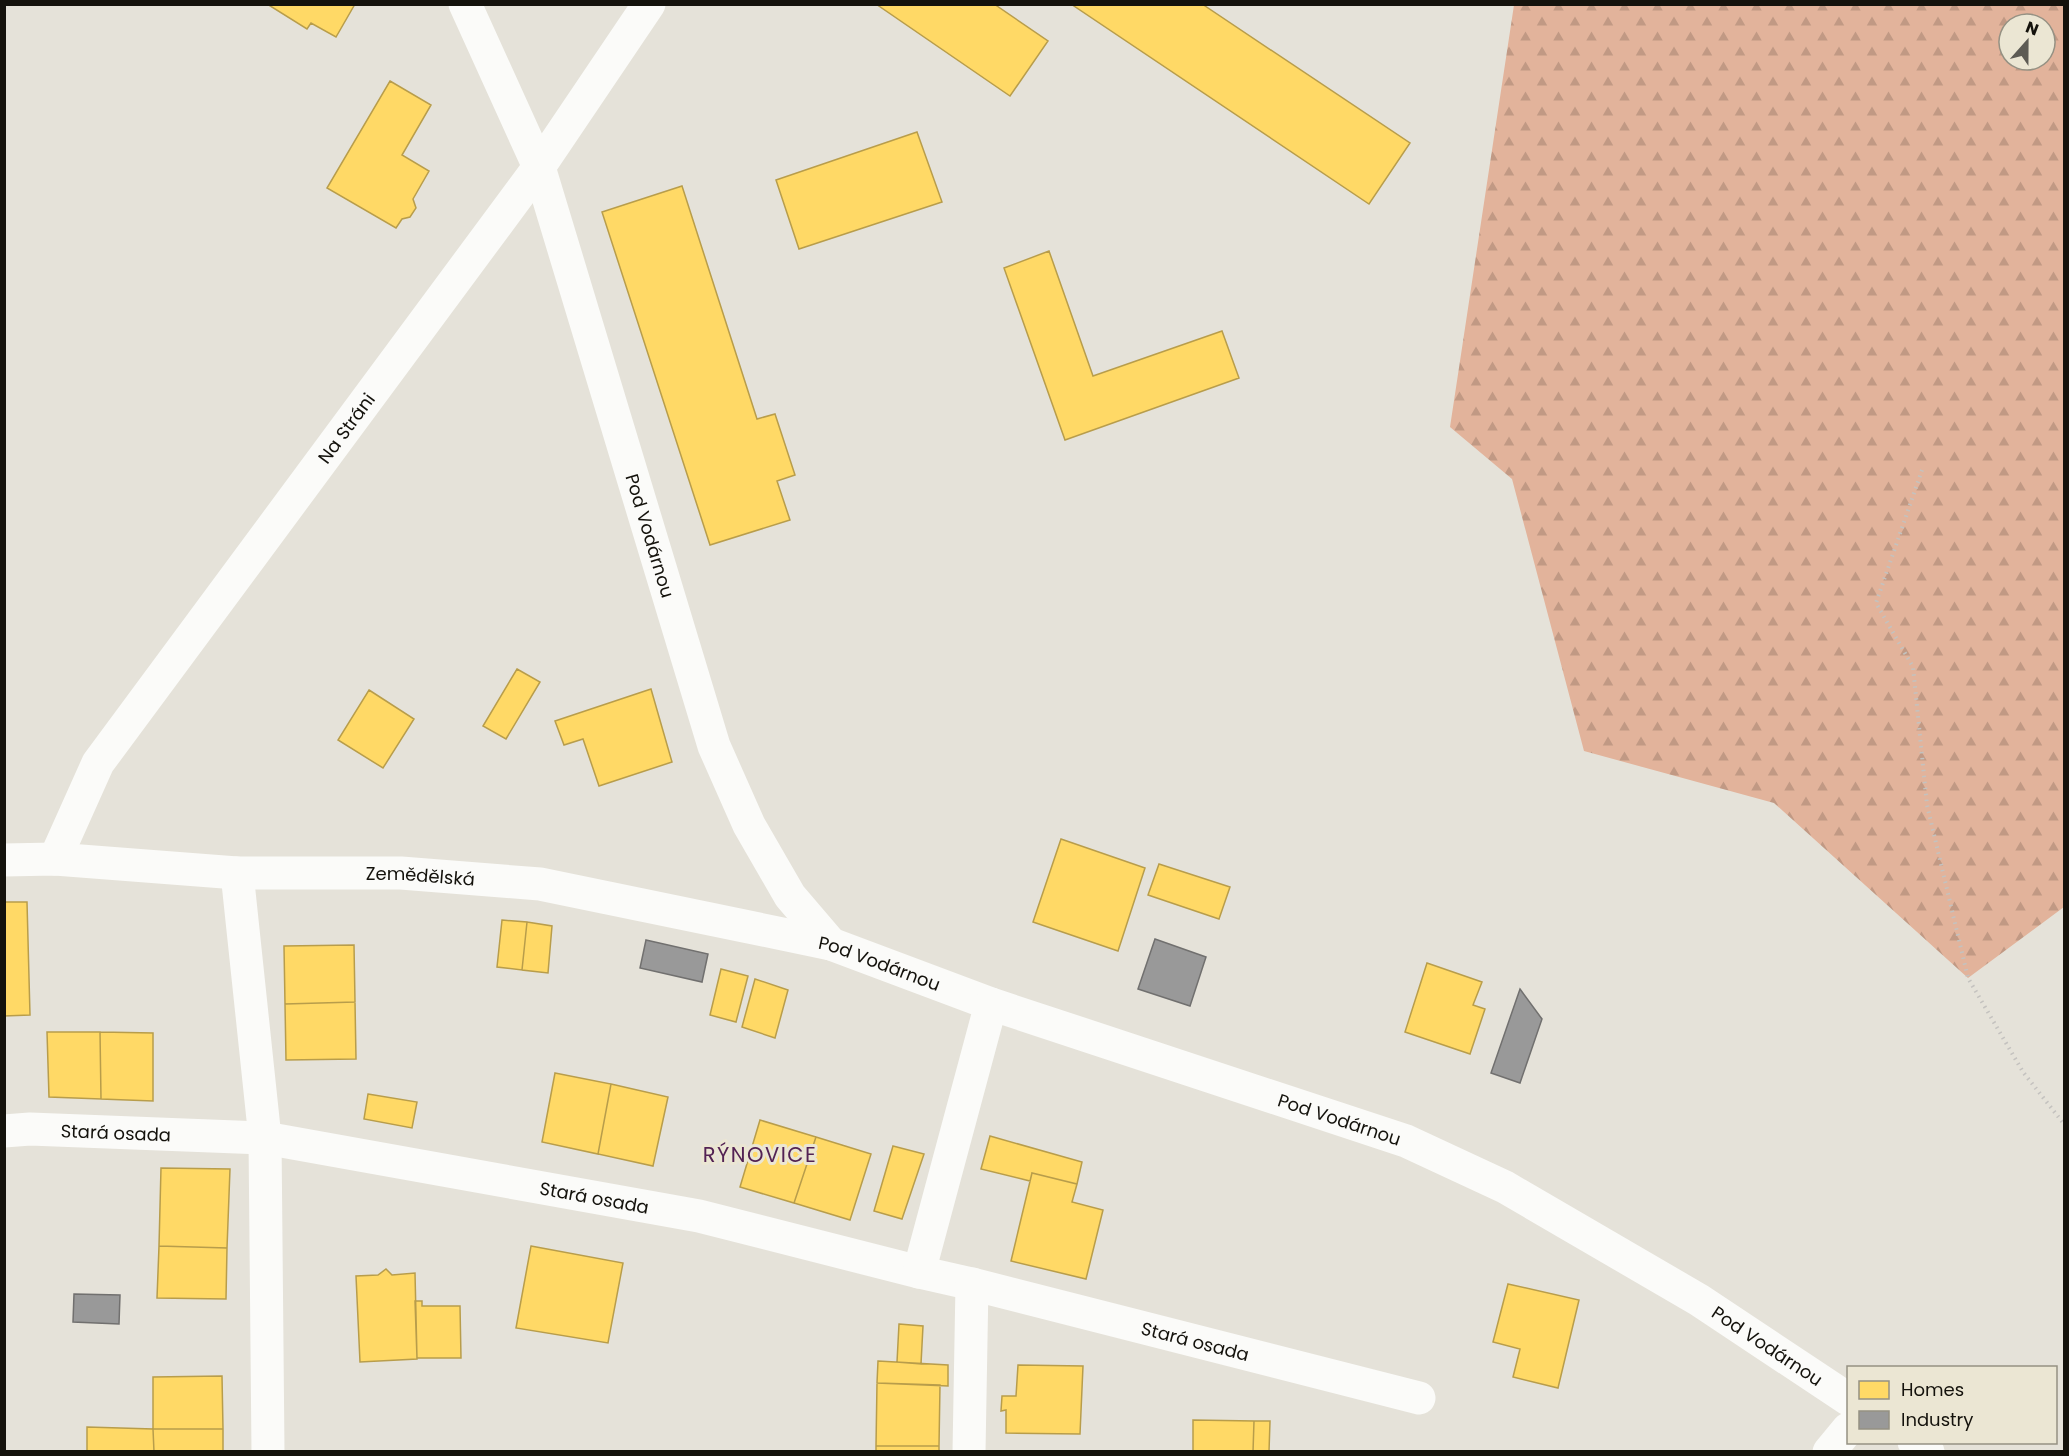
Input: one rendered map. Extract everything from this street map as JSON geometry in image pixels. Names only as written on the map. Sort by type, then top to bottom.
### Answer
[{"type":"street","name":"Pod Vodárnou","points":[[465,4],[539,167],[714,746],[749,825],[790,896],[831,944],[992,1004],[1406,1141],[1505,1187],[1689,1294],[1847,1398]]},
{"type":"street","name":"Na Stráni","points":[[55,860],[98,763],[539,167],[649,4]]},
{"type":"street","name":"Zemědělská","points":[[4,860],[55,860],[237,873],[401,873],[540,884],[831,944]]},
{"type":"street","points":[[237,873],[265,1138],[268,1452]]},
{"type":"street","points":[[919,1272],[992,1004]]},
{"type":"street","name":"Stará osada","points":[[4,1131],[30,1129],[265,1138],[699,1216],[1419,1398]]},
{"type":"street","points":[[969,1452],[972,1284]]},
{"type":"street","points":[[1829,1452],[1847,1430]]},
{"type":"path","points":[[1922,470],[1876,603],[1913,667],[1927,805],[1968,978],[2023,1072],[2064,1124]]},
{"type":"green space","points":[[1514,5],[2064,5],[2064,907],[1968,978],[1774,803],[1584,751],[1512,479],[1450,427]]},
{"type":"building: Homes","points":[[267,4],[355,4],[336,37],[311,23],[307,29]]},
{"type":"building: Homes","points":[[876,4],[994,4],[1048,41],[1010,96]]},
{"type":"building: Homes","points":[[1071,4],[1202,4],[1410,143],[1369,204]]},
{"type":"building: Homes","points":[[390,81],[431,105],[402,155],[429,171],[413,199],[416,208],[410,217],[402,219],[396,228],[327,188]]},
{"type":"building: Homes","points":[[917,132],[942,202],[799,249],[776,180]]},
{"type":"building: Homes","points":[[682,186],[757,419],[775,414],[795,475],[777,481],[790,520],[710,545],[602,212]]},
{"type":"building: Homes","points":[[1049,251],[1093,376],[1222,331],[1239,378],[1065,440],[1004,268]]},
{"type":"building: Homes","points":[[517,669],[540,682],[506,739],[483,726]]},
{"type":"building: Homes","points":[[651,689],[672,762],[599,786],[583,739],[564,745],[555,721]]},
{"type":"building: Homes","points":[[369,690],[414,719],[383,768],[338,740]]},
{"type":"building: Homes","points":[[1061,839],[1145,868],[1118,951],[1033,922]]},
{"type":"building: Homes","points":[[1159,864],[1230,887],[1219,919],[1148,895]]},
{"type":"building: Homes","points":[[4,902],[27,902],[30,1015],[4,1016]]},
{"type":"building: Homes","points":[[502,920],[527,922],[522,970],[497,967]]},
{"type":"building: Homes","points":[[527,922],[552,926],[548,973],[522,970]]},
{"type":"building: Homes","points":[[354,945],[355,1002],[285,1004],[284,946]]},
{"type":"building: Homes","points":[[1427,963],[1482,982],[1473,1005],[1485,1009],[1470,1054],[1405,1032]]},
{"type":"building: Homes","points":[[721,969],[748,976],[736,1022],[710,1015]]},
{"type":"building: Homes","points":[[755,979],[788,990],[775,1038],[742,1027]]},
{"type":"building: Homes","points":[[355,1002],[356,1059],[286,1060],[285,1004]]},
{"type":"building: Homes","points":[[47,1032],[100,1032],[101,1099],[49,1097]]},
{"type":"building: Homes","points":[[100,1032],[153,1033],[153,1101],[101,1099]]},
{"type":"building: Homes","points":[[555,1073],[611,1084],[598,1154],[542,1142]]},
{"type":"building: Homes","points":[[611,1084],[668,1097],[653,1166],[598,1154]]},
{"type":"building: Homes","points":[[368,1094],[417,1102],[412,1128],[364,1119]]},
{"type":"building: Homes","points":[[760,1120],[816,1137],[794,1203],[740,1187]]},
{"type":"building: Homes","points":[[990,1136],[1082,1162],[1077,1184],[1032,1173],[1030,1181],[981,1169]]},
{"type":"building: Homes","points":[[816,1137],[871,1154],[850,1220],[794,1203]]},
{"type":"building: Homes","points":[[893,1146],[924,1154],[902,1219],[874,1211]]},
{"type":"building: Homes","points":[[161,1168],[230,1169],[227,1248],[159,1246]]},
{"type":"building: Homes","points":[[1032,1173],[1077,1184],[1072,1202],[1103,1210],[1086,1279],[1011,1261]]},
{"type":"building: Homes","points":[[159,1246],[227,1248],[226,1299],[157,1298]]},
{"type":"building: Homes","points":[[531,1246],[623,1263],[608,1343],[516,1328]]},
{"type":"building: Homes","points":[[386,1269],[392,1275],[415,1273],[417,1359],[360,1362],[356,1276],[378,1275]]},
{"type":"building: Homes","points":[[1508,1284],[1579,1300],[1558,1388],[1513,1377],[1520,1349],[1493,1342]]},
{"type":"building: Homes","points":[[415,1301],[422,1301],[422,1306],[460,1306],[461,1358],[417,1358]]},
{"type":"building: Homes","points":[[899,1324],[923,1326],[921,1364],[897,1362]]},
{"type":"building: Homes","points":[[878,1361],[948,1365],[948,1386],[877,1383]]},
{"type":"building: Homes","points":[[1018,1365],[1083,1366],[1080,1434],[1006,1433],[1006,1410],[1001,1411],[1002,1396],[1016,1396]]},
{"type":"building: Homes","points":[[222,1376],[223,1429],[153,1429],[153,1377]]},
{"type":"building: Homes","points":[[877,1383],[940,1385],[939,1446],[876,1446]]},
{"type":"building: Homes","points":[[1193,1420],[1254,1421],[1253,1452],[1193,1452]]},
{"type":"building: Homes","points":[[1254,1421],[1270,1421],[1269,1452],[1253,1452]]},
{"type":"building: Homes","points":[[87,1427],[153,1429],[154,1452],[87,1452]]},
{"type":"building: Homes","points":[[153,1429],[223,1429],[223,1452],[154,1452]]},
{"type":"building: Homes","points":[[876,1446],[939,1446],[939,1452],[876,1452]]},
{"type":"building: Industry","points":[[1155,939],[1206,957],[1190,1006],[1138,989]]},
{"type":"building: Industry","points":[[646,940],[708,954],[702,982],[640,968]]},
{"type":"building: Industry","points":[[1520,989],[1542,1019],[1520,1083],[1491,1073]]},
{"type":"building: Industry","points":[[74,1294],[120,1295],[119,1324],[73,1322]]},
{"type":"district","name":"RÝNOVICE","points":[[760,1154]]}]
